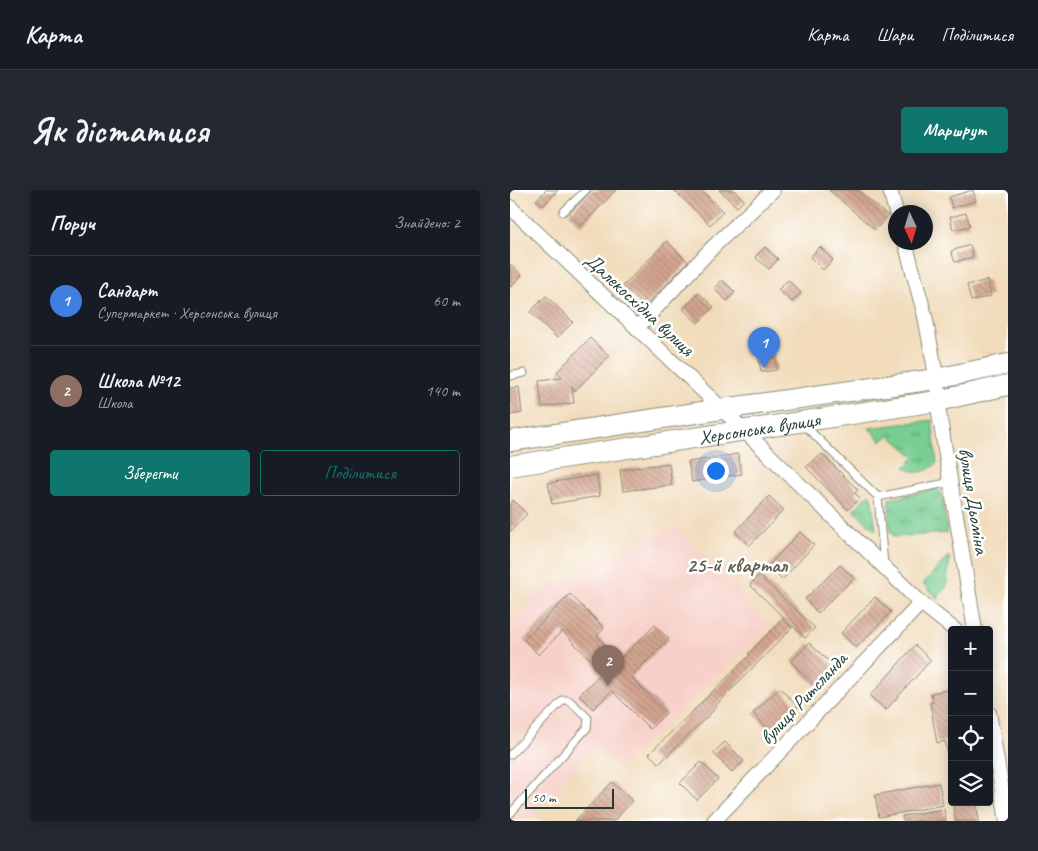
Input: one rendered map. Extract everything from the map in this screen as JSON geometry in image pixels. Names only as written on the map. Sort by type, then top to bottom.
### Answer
[{"type":"street","points":[[636,328],[713,247],[773,190]]},
{"type":"street","points":[[881,190],[892,205]]},
{"type":"street","points":[[890,190],[894,205]]},
{"type":"street","name":"Далекосхідна вулиця","points":[[510,207],[722,409],[921,603],[950,626]]},
{"type":"street","name":"вулиця Дьоміна","points":[[907,250],[925,316],[936,379],[937,401],[974,626]]},
{"type":"street","name":"Херсонська вулиця","points":[[512,441],[936,379],[1008,364]]},
{"type":"street","name":"Херсонська вулиця","points":[[510,466],[937,401],[1008,385]]},
{"type":"street","points":[[510,466],[512,441]]},
{"type":"street","name":"вулиця Ритсланда","points":[[714,821],[921,603]]},
{"type":"street","points":[[990,716],[1007,821]]},
{"type":"lane","points":[[563,212],[586,190]]},
{"type":"lane","points":[[510,376],[524,373]]},
{"type":"lane","points":[[800,422],[878,497],[884,567]]},
{"type":"lane","points":[[878,497],[951,482]]},
{"type":"lane","points":[[510,755],[563,700],[571,702],[588,718],[587,728],[510,814]]},
{"type":"shaded area","points":[[675,525],[771,626],[619,769],[596,746],[529,821],[510,821],[510,624],[535,594]]},
{"type":"green space","points":[[932,420],[937,463],[922,472],[909,470],[905,467],[915,457],[889,435],[881,441],[869,428]]},
{"type":"green space","points":[[937,489],[942,493],[947,533],[894,537],[890,531],[889,499]]},
{"type":"green space","points":[[869,494],[872,499],[876,531],[853,510]]},
{"type":"green space","points":[[948,556],[950,558],[946,588],[937,598],[923,584]]},
{"type":"building","points":[[546,190],[558,190],[543,206],[536,200]]},
{"type":"building","points":[[592,190],[616,190],[581,226],[569,214]]},
{"type":"building","points":[[674,190],[701,190],[723,212],[710,225]]},
{"type":"building","points":[[719,190],[734,190],[744,200],[737,207]]},
{"type":"building","points":[[829,190],[858,190],[888,216],[875,230]]},
{"type":"building","points":[[973,190],[976,201],[952,208],[949,197]]},
{"type":"building","points":[[966,213],[970,226],[953,230],[950,217]]},
{"type":"building","points":[[667,241],[688,262],[645,306],[623,286]]},
{"type":"building","points":[[970,245],[973,257],[955,262],[951,251]]},
{"type":"building","points":[[765,247],[778,259],[769,269],[755,257]]},
{"type":"building","points":[[820,247],[833,260],[823,270],[810,257]]},
{"type":"building","points":[[510,264],[522,275],[511,287],[510,286]]},
{"type":"building","points":[[722,280],[735,292],[727,301],[714,289]]},
{"type":"building","points":[[788,280],[801,293],[792,302],[778,290]]},
{"type":"building","points":[[988,280],[991,296],[971,301],[967,285]]},
{"type":"building","points":[[699,293],[714,307],[698,323],[683,309]]},
{"type":"building","points":[[546,296],[573,322],[557,338],[530,312]]},
{"type":"building","points":[[590,338],[609,356],[575,391],[572,387],[574,403],[542,407],[539,381],[562,378],[557,372]]},
{"type":"building","points":[[772,343],[777,370],[761,372],[757,345]]},
{"type":"building","points":[[519,387],[522,413],[510,415],[510,388]]},
{"type":"building","points":[[738,454],[742,474],[692,482],[688,462]]},
{"type":"building","points":[[822,454],[858,490],[855,493],[860,498],[848,510],[806,467]]},
{"type":"building","points":[[669,463],[672,485],[623,491],[620,470]]},
{"type":"building","points":[[597,475],[600,496],[552,504],[548,483]]},
{"type":"building","points":[[769,496],[784,510],[749,546],[735,532]]},
{"type":"building","points":[[513,500],[527,514],[510,532],[510,504]]},
{"type":"building","points":[[800,532],[814,545],[782,580],[768,566]]},
{"type":"building","points":[[840,565],[854,578],[818,613],[805,599]]},
{"type":"building","points":[[759,575],[815,628],[805,638],[750,585]]},
{"type":"building","points":[[570,594],[604,628],[597,636],[620,659],[655,625],[669,639],[631,677],[666,713],[650,729],[612,691],[593,709],[579,695],[603,672],[562,631],[539,655],[524,640]]},
{"type":"building","points":[[875,597],[891,612],[856,648],[841,633]]},
{"type":"building","points":[[783,619],[792,628],[716,705],[717,707],[659,764],[649,754],[750,655],[748,654]]},
{"type":"building","points":[[809,643],[834,666],[816,686],[791,662]]},
{"type":"building","points":[[915,645],[931,660],[886,710],[870,696]]},
{"type":"building","points":[[780,688],[798,707],[771,732],[753,713]]},
{"type":"building","points":[[948,690],[948,755],[945,741],[937,743],[930,703],[933,702],[931,693]]},
{"type":"building","points":[[725,742],[744,761],[732,772],[713,753]]},
{"type":"building","points":[[701,762],[718,779],[697,800],[680,783]]},
{"type":"building","points":[[612,782],[632,801],[614,821],[575,821]]},
{"type":"building","points":[[939,783],[943,805],[879,817],[875,795]]},
{"type":"building","points":[[953,806],[977,806],[979,821],[955,821]]},
{"type":"building","points":[[944,809],[946,821],[903,821],[902,816]]},
{"type":"place","name":"Сандарт","points":[[764,368]]},
{"type":"place","name":"Школа №12","points":[[608,686]]},
{"type":"district","name":"25-й квартал","points":[[737,565]]}]
